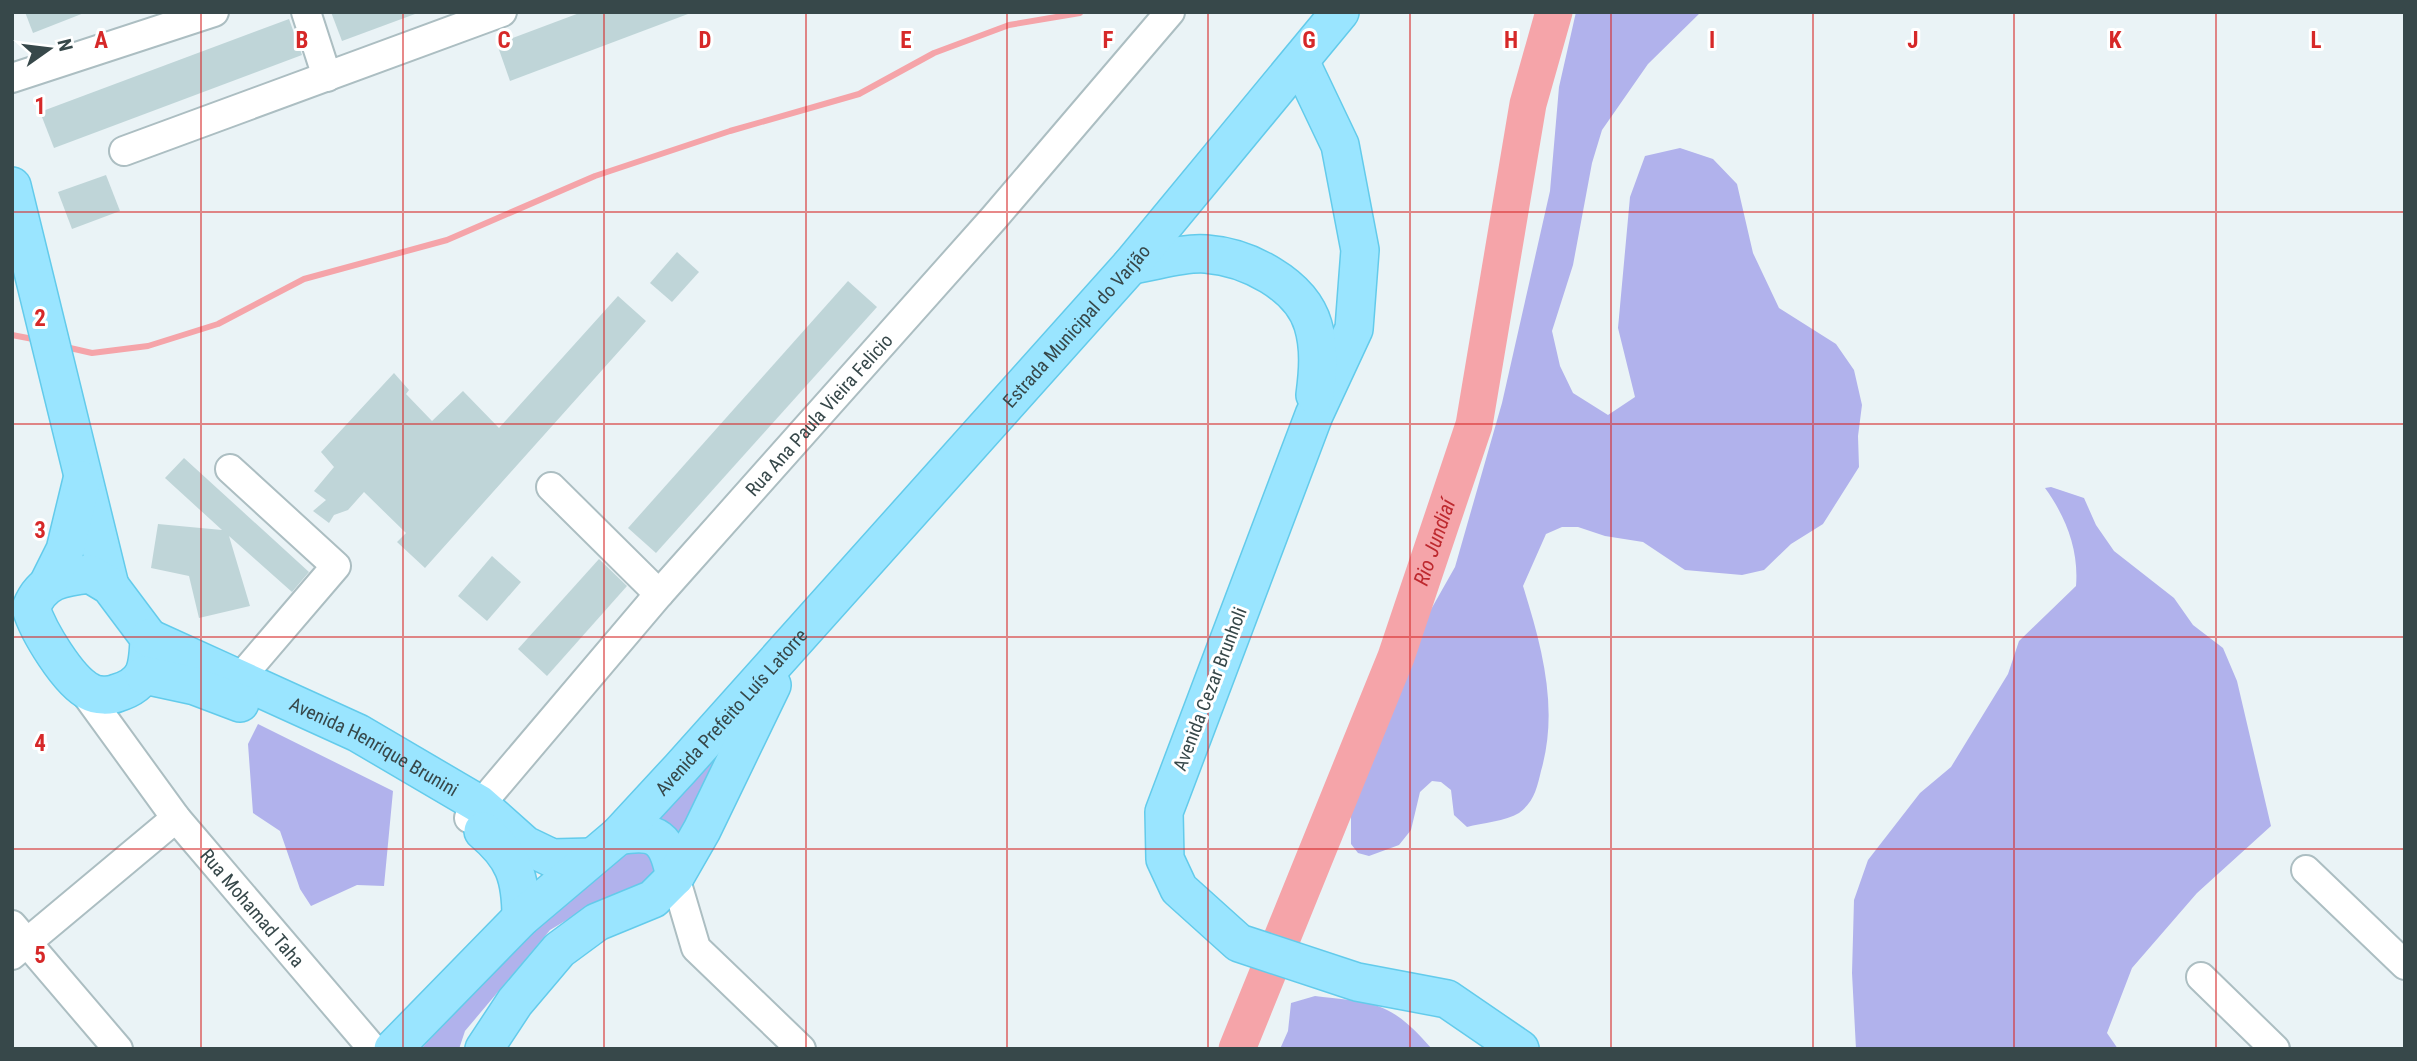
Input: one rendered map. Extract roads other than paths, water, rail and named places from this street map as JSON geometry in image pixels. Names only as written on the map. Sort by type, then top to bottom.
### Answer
[{"type":"main road","name":"Estrada Municipal do Varjão","points":[[802,632],[1131,265],[1340,12]]},
{"type":"main road","name":"Avenida Cezar Brunholi","points":[[1300,61],[1340,145],[1360,250],[1354,329],[1314,415],[1164,812],[1165,859],[1180,889],[1239,943],[1357,982],[1447,999],[1520,1049]]},
{"type":"main road","points":[[12,186],[110,586]]},
{"type":"main road","name":"Avenida Cezar Brunholi","points":[[1131,265],[1205,254],[1255,266],[1301,300],[1313,325],[1319,359],[1314,415]]},
{"type":"main road","points":[[29,602],[65,550],[84,475]]},
{"type":"main road","points":[[90,574],[110,586],[149,638],[138,682],[111,695],[90,692],[74,676],[29,602],[90,574]]},
{"type":"main road","name":"Avenida Prefeito Luís Latorre","points":[[393,1049],[521,918],[605,846],[802,632]]},
{"type":"main road","name":"Avenida Prefeito Luís Latorre","points":[[484,1049],[515,1002],[559,950],[597,922],[653,899],[675,877],[702,830],[764,701],[802,632]]},
{"type":"main road","name":"Avenida Henrique Brunini","points":[[149,638],[358,733],[525,845],[552,858],[605,846],[642,831],[660,838],[670,852],[675,877]]},
{"type":"main road","name":"Avenida Henrique Brunini","points":[[138,682],[195,686],[231,699],[474,811],[512,859],[521,900],[521,918]]},
{"type":"street","points":[[12,78],[214,12]]},
{"type":"street","points":[[306,12],[327,77]]},
{"type":"street","points":[[124,151],[502,12]]},
{"type":"street","name":"Rua Ana Paula Vieira Felicio","points":[[474,811],[659,594],[994,218],[1170,12]]},
{"type":"street","points":[[230,469],[336,566],[240,678]]},
{"type":"street","points":[[551,487],[659,594]]},
{"type":"street","name":"Rua Mohamad Taha","points":[[74,676],[176,818],[373,1049]]},
{"type":"street","points":[[138,682],[125,730],[138,765]]},
{"type":"street","points":[[118,1049],[17,941],[176,818]]},
{"type":"street","points":[[2306,870],[2405,965]]},
{"type":"street","points":[[675,877],[696,948],[801,1049]]},
{"type":"street","points":[[2201,976],[2275,1049]]},
{"type":"waterway","name":"Rio Jundiaí","points":[[1237,1049],[1396,657],[1474,425],[1528,104],[1554,12]]},
{"type":"waterway","points":[[70,348],[92,353],[148,346],[218,324],[304,279],[447,240],[595,176],[730,131],[859,94],[934,53],[1009,25],[1080,13]]},
{"type":"waterway","points":[[12,335],[33,339]]}]
